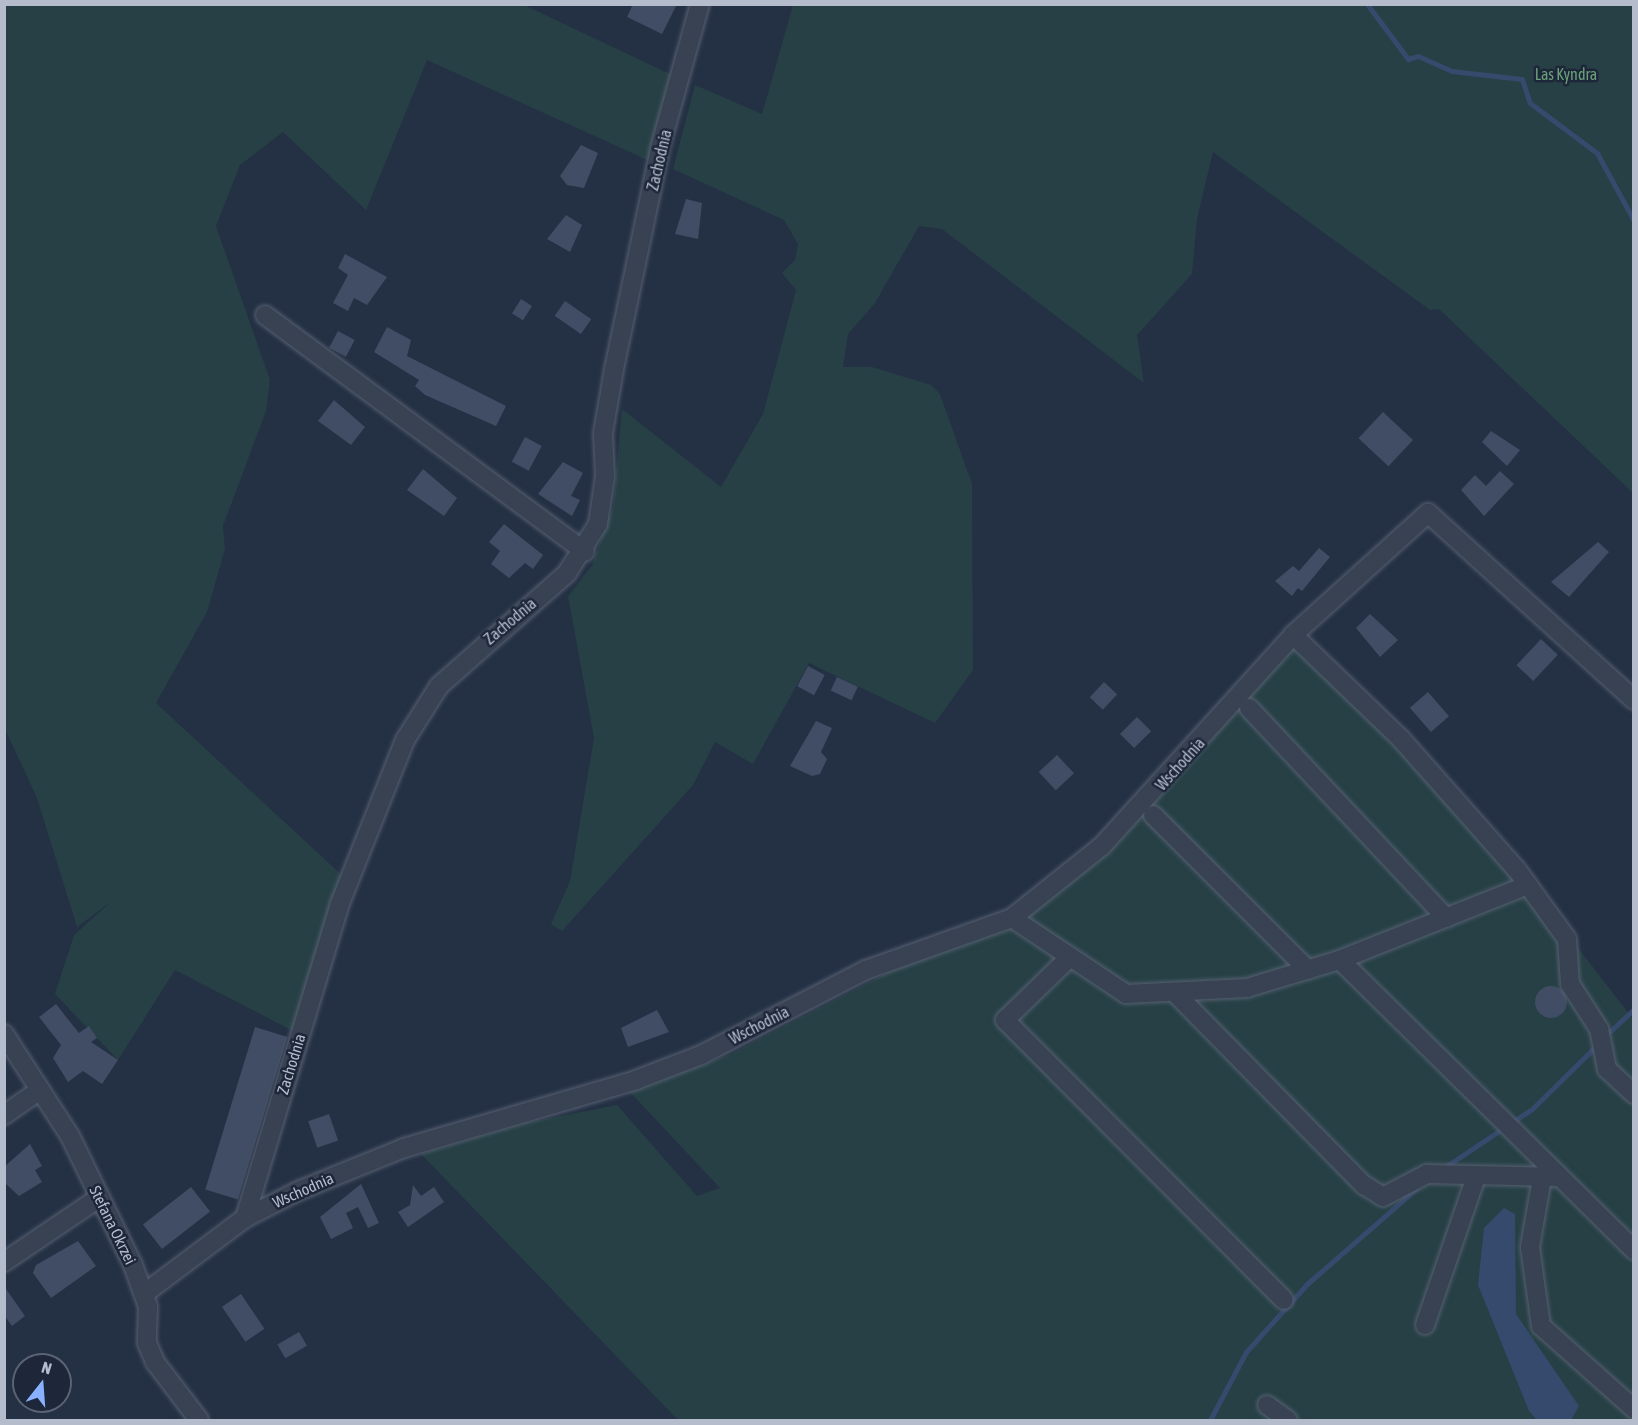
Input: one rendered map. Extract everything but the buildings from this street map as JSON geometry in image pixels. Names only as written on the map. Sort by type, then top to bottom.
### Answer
[{"type":"street","name":"Zachodnia","points":[[245,1218],[339,906],[405,740],[439,686],[585,552],[598,524],[605,476],[603,433],[658,159],[700,4]]},
{"type":"street","points":[[266,315],[585,552]]},
{"type":"street","name":"Wschodnia","points":[[145,1293],[245,1218],[404,1148],[535,1113],[701,1055],[866,970],[1012,918],[1102,846],[1293,635],[1428,513],[1634,700]]},
{"type":"street","points":[[1293,635],[1401,739],[1528,885],[1567,939],[1570,984],[1599,1029],[1607,1069],[1634,1094]]},
{"type":"street","points":[[1248,708],[1446,918]]},
{"type":"street","points":[[1153,815],[1308,970]]},
{"type":"street","points":[[1012,918],[1068,959],[1126,994],[1177,995],[1247,988],[1340,960],[1528,885]]},
{"type":"street","points":[[1068,959],[1005,1020],[1284,1300]]},
{"type":"street","points":[[1340,960],[1551,1178],[1634,1250]]},
{"type":"street","points":[[1177,995],[1373,1191],[1383,1197],[1427,1174],[1551,1178]]},
{"type":"street","name":"Stefana Okrzei","points":[[4,1034],[40,1090],[100,1197],[145,1293],[147,1343],[155,1362],[199,1420]]},
{"type":"street","points":[[4,1115],[40,1090]]},
{"type":"street","points":[[1425,1325],[1476,1177]]},
{"type":"street","points":[[1551,1178],[1530,1246],[1541,1326],[1634,1409]]},
{"type":"street","points":[[4,1262],[100,1197]]},
{"type":"street","points":[[1267,1405],[1288,1420]]},
{"type":"green space","points":[[5,5],[524,5],[674,76],[654,163],[427,60],[366,210],[283,132],[240,165],[216,226],[270,380],[266,411],[223,526],[225,549],[207,612],[156,703],[346,879],[295,1032],[175,970],[118,1060],[55,994],[74,935],[112,901],[77,927],[37,798],[5,729]]},
{"type":"green space","name":"Las Kyndra","points":[[793,5],[1633,5],[1633,493],[1439,309],[1430,310],[1213,152],[1197,219],[1192,274],[1137,335],[1144,383],[942,229],[919,226],[875,303],[848,334],[843,367],[872,367],[931,385],[940,394],[972,484],[973,670],[935,723],[809,663],[753,764],[715,742],[693,785],[562,931],[551,924],[570,881],[594,738],[568,596],[592,565],[613,506],[622,409],[721,487],[763,414],[796,290],[782,273],[795,260],[798,244],[784,220],[673,169],[695,85],[762,114]]},
{"type":"green space","points":[[1302,633],[1568,935],[1633,1019],[1633,1420],[678,1420],[421,1154],[525,1123],[617,1105],[697,1196],[720,1188],[630,1092],[729,1055],[916,958],[984,932],[1098,858],[1171,786]]},
{"type":"water","points":[[1504,1208],[1515,1214],[1516,1314],[1579,1406],[1571,1420],[1537,1420],[1529,1411],[1478,1285],[1484,1228]]},
{"type":"waterway","points":[[1367,4],[1408,59],[1418,56],[1452,71],[1522,79],[1530,103],[1597,153],[1634,221]]},
{"type":"waterway","points":[[1604,1037],[1634,1009]]},
{"type":"waterway","points":[[1442,1169],[1532,1109],[1598,1044]]},
{"type":"waterway","points":[[1210,1420],[1246,1352],[1307,1284],[1416,1189]]}]
